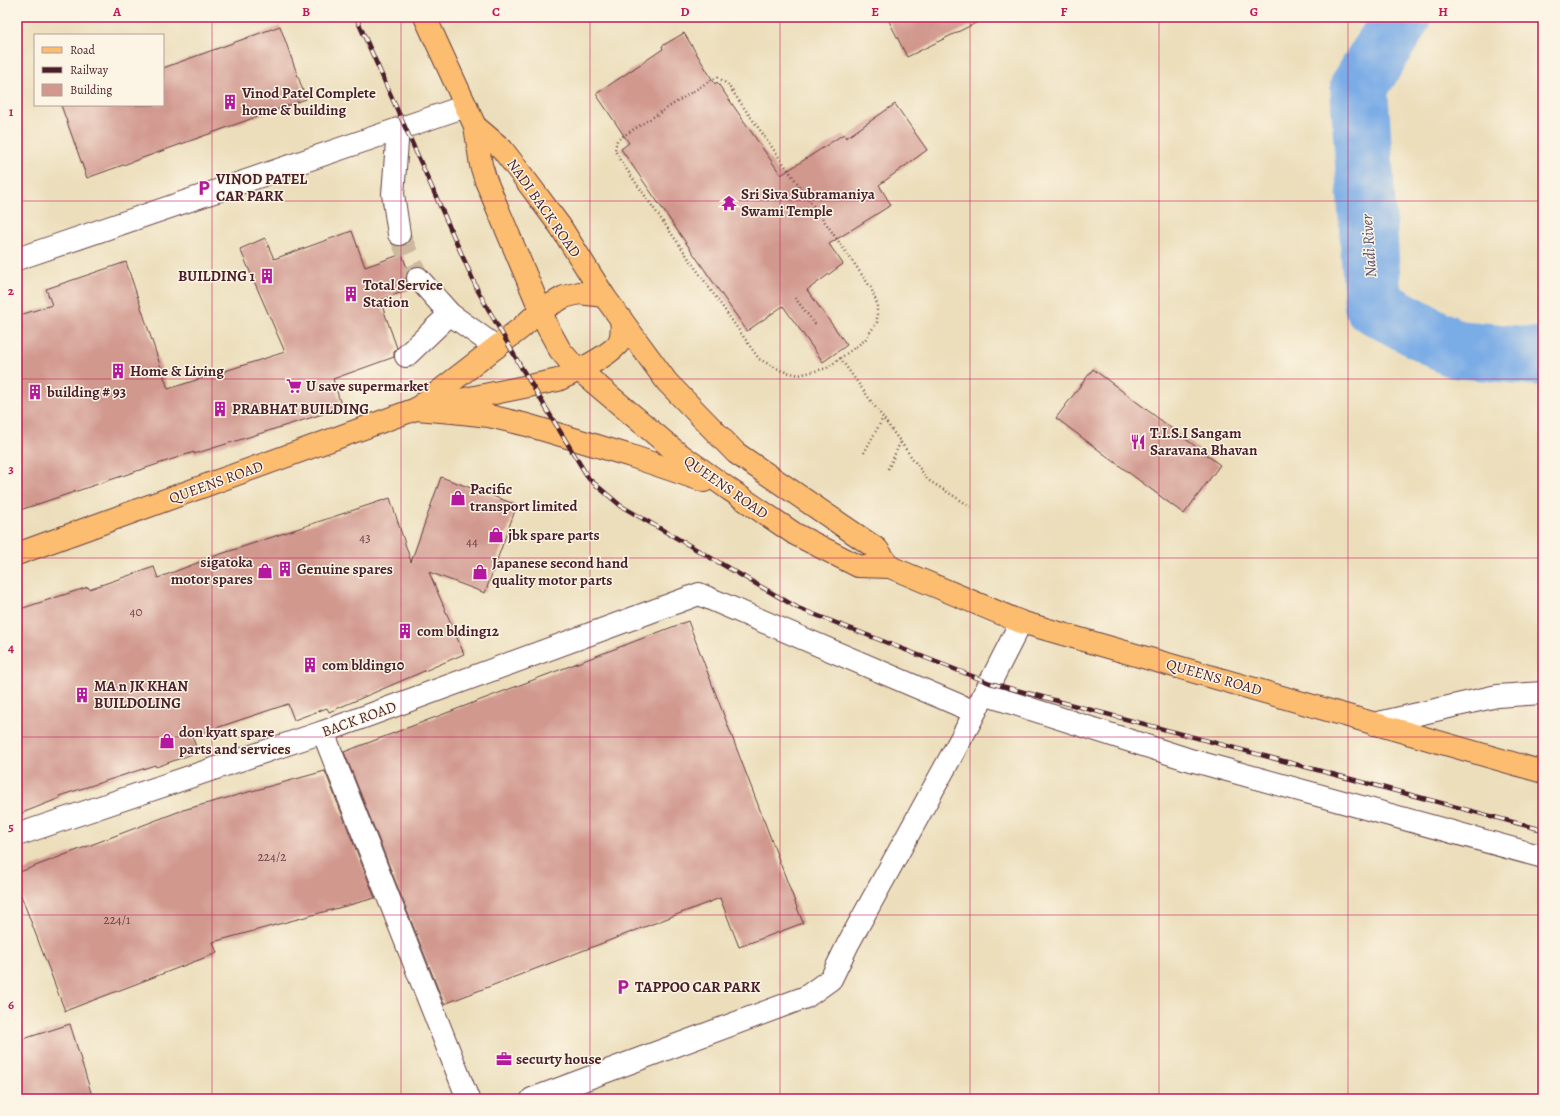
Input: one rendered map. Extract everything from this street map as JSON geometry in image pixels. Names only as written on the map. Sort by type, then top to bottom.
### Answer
[{"type":"main road","name":"NADI BACK ROAD","points":[[425,17],[475,126],[481,165],[486,181],[541,310]]},
{"type":"main road","name":"NADI BACK ROAD","points":[[475,126],[502,149],[516,167],[560,226],[604,296]]},
{"type":"main road","name":"QUEENS ROAD","points":[[416,409],[541,310],[564,298],[579,293],[604,296]]},
{"type":"main road","points":[[604,296],[667,382],[736,453],[877,549],[890,567]]},
{"type":"main road","name":"QUEENS ROAD","points":[[541,310],[548,328],[560,350],[572,364],[674,450],[795,534],[858,566],[890,567],[1021,622],[1543,772]]},
{"type":"main road","name":"QUEENS ROAD","points":[[17,554],[416,409],[558,380],[580,371],[618,344],[622,333],[621,319]]},
{"type":"main road","points":[[416,409],[489,416],[527,425],[664,467],[730,490]]},
{"type":"street","points":[[17,259],[466,106]]},
{"type":"street","points":[[398,129],[393,194],[399,234]]},
{"type":"street","points":[[418,278],[450,314],[496,347]]},
{"type":"street","points":[[406,356],[450,314]]},
{"type":"street","name":"BACK ROAD","points":[[17,835],[323,732],[699,594],[979,703]]},
{"type":"street","points":[[532,1099],[806,997],[831,979],[848,944],[979,703],[1021,622]]},
{"type":"street","points":[[1374,724],[1497,696],[1543,693]]},
{"type":"street","points":[[979,703],[1543,857]]},
{"type":"street","points":[[323,732],[468,1099]]},
{"type":"path","points":[[718,77],[728,85],[871,288],[877,304],[877,322],[865,340],[840,358],[827,368],[799,375],[782,371],[760,359],[620,160],[615,150],[617,140],[711,80],[718,77]]},
{"type":"path","points":[[795,298],[815,324]]},
{"type":"path","points":[[840,358],[928,480],[974,508]]},
{"type":"path","points":[[864,453],[883,418]]},
{"type":"path","points":[[888,469],[900,442]]},
{"type":"building","points":[[887,17],[988,17],[907,57]]},
{"type":"building","name":"Vinod Patel Complete home & building","points":[[280,26],[306,99],[87,178],[61,106],[164,106],[164,68]]},
{"type":"building","points":[[684,33],[715,84],[717,82],[781,175],[844,134],[846,138],[895,104],[927,150],[879,185],[891,205],[829,244],[843,264],[807,290],[847,345],[823,362],[783,306],[747,331],[621,149],[629,143],[596,94],[663,49],[662,46]]},
{"type":"building","points":[[352,231],[365,267],[402,254],[408,271],[406,274],[406,281],[411,289],[380,300],[397,348],[394,352],[394,357],[333,379],[342,408],[194,454],[194,452],[17,511],[17,316],[52,305],[46,289],[126,262],[168,389],[285,352],[240,249],[265,238],[274,259]]},
{"type":"building","name":"T.I.S.I Sangam Saravana Bhavan","points":[[1093,369],[1220,465],[1184,514],[1056,418]]},
{"type":"building","points":[[441,477],[517,505],[485,593],[429,572],[464,654],[329,712],[327,708],[294,720],[288,704],[192,736],[198,752],[156,767],[155,765],[59,796],[60,798],[17,815],[17,610],[88,587],[89,589],[154,567],[158,578],[215,556],[390,498],[411,562]]},
{"type":"building","points":[[688,621],[803,923],[739,947],[720,898],[444,1004],[344,752]]},
{"type":"building","points":[[325,771],[375,898],[213,942],[217,953],[65,1011],[17,885],[17,873],[183,810]]},
{"type":"building","points":[[70,1024],[93,1099],[17,1099],[17,1041]]},
{"type":"waterway","name":"Nadi River","points":[[1402,17],[1359,87],[1373,305],[1455,349],[1543,357]]},
{"type":"tunnel","points":[[399,234],[418,278]]},
{"type":"railway","points":[[356,17],[478,291],[521,367],[589,479],[621,506],[798,608],[990,683],[1543,830]]},
{"type":"place","name":"Vinod Patel Complete home & building","points":[[230,102]]},
{"type":"place","name":"VINOD PATEL CAR PARK","points":[[204,188]]},
{"type":"place","name":"Sri Siva Subramaniya Swami Temple","points":[[729,203]]},
{"type":"place","name":"BUILDING 1","points":[[267,276]]},
{"type":"place","name":"Total Service Station","points":[[351,294]]},
{"type":"place","name":"Home & Living","points":[[118,371]]},
{"type":"place","name":"U save supermarket","points":[[294,386]]},
{"type":"place","name":"building # 93","points":[[35,392]]},
{"type":"place","name":"PRABHAT BUILDING","points":[[220,409]]},
{"type":"place","name":"T.I.S.I Sangam Saravana Bhavan","points":[[1138,442]]},
{"type":"place","name":"Pacific transport limited","points":[[458,498]]},
{"type":"place","name":"jbk spare parts","points":[[496,535]]},
{"type":"place","name":"Genuine spares","points":[[285,569]]},
{"type":"place","name":"sigatoka motor spares","points":[[265,571]]},
{"type":"place","name":"Japanese second hand quality motor parts","points":[[480,572]]},
{"type":"place","name":"com blding12","points":[[405,631]]},
{"type":"place","name":"com blding10","points":[[310,665]]},
{"type":"place","name":"MA n JK KHAN BUILDOLING","points":[[82,695]]},
{"type":"place","name":"don kyatt spare parts and services","points":[[167,741]]},
{"type":"place","name":"TAPPOO CAR PARK","points":[[623,987]]},
{"type":"place","name":"securty house","points":[[504,1059]]}]
